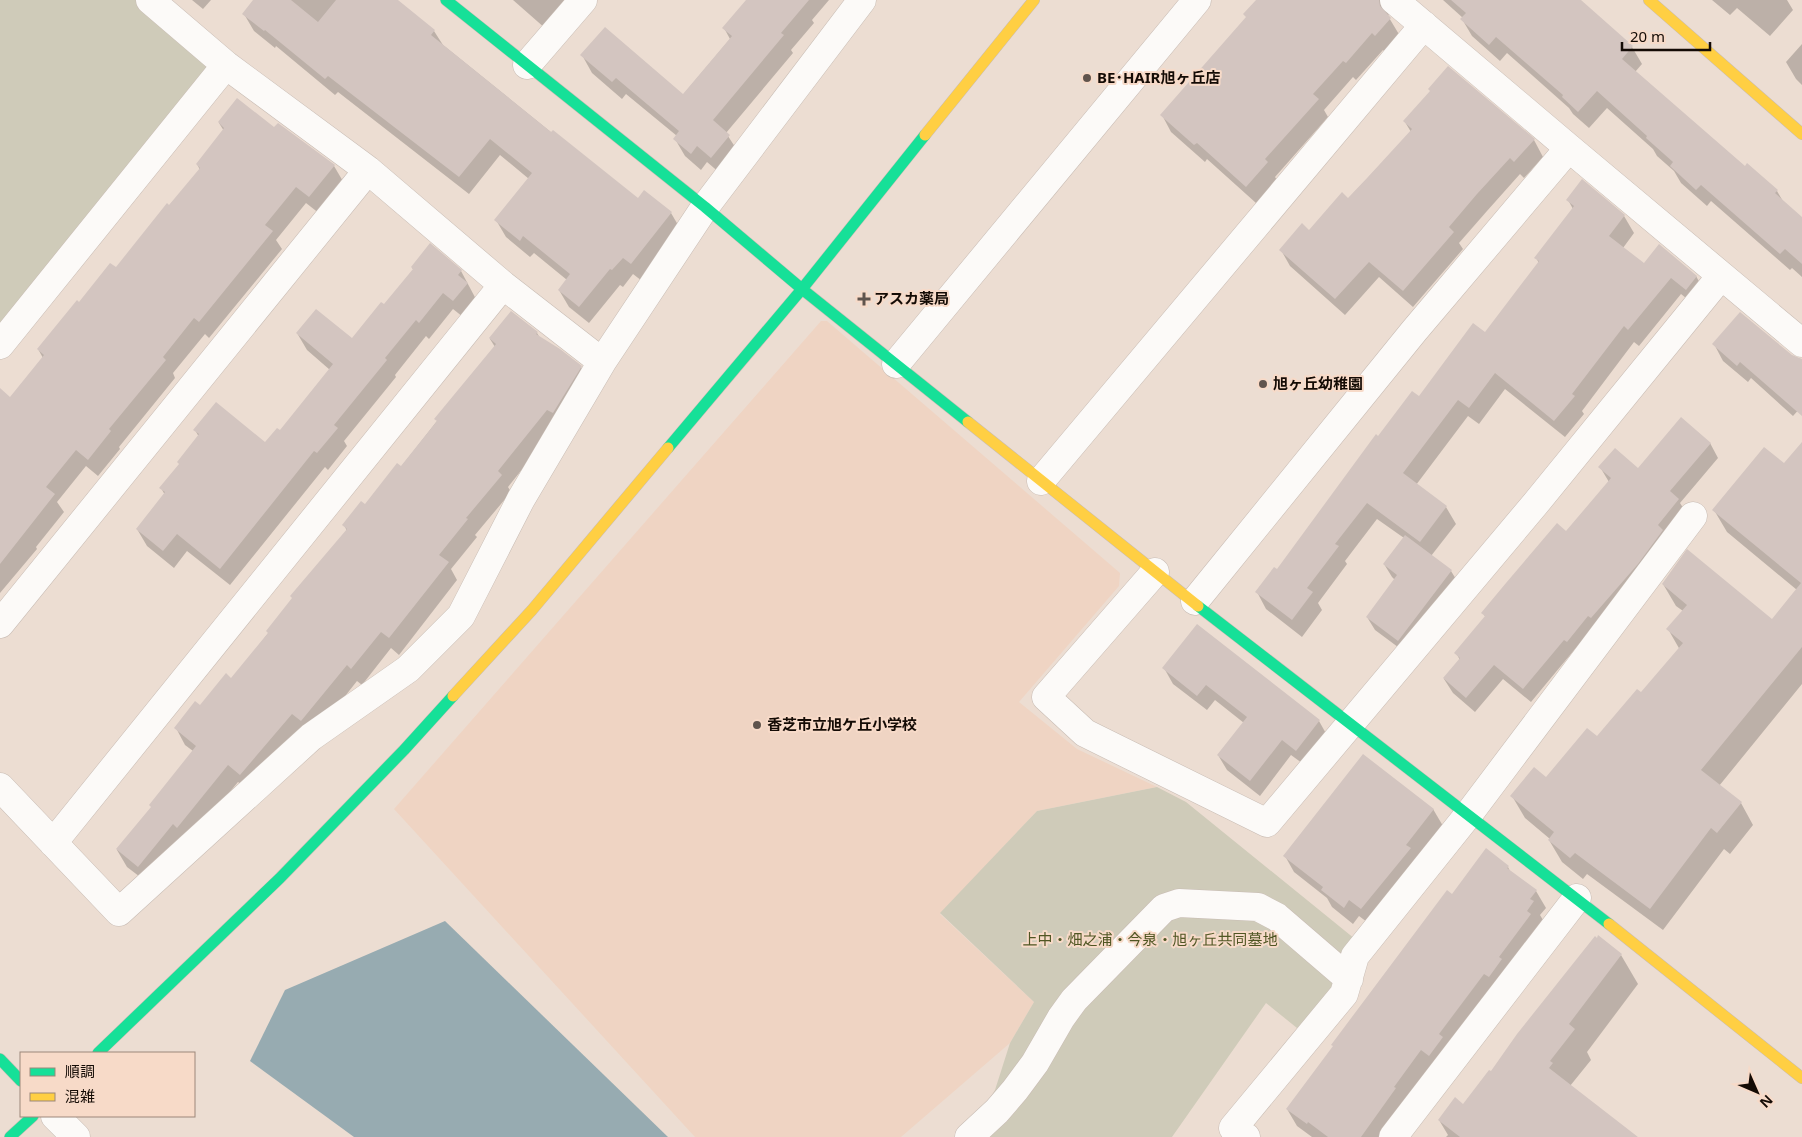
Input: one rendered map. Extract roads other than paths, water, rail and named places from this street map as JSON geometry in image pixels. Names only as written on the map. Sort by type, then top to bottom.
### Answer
[{"type":"street","points":[[150,0],[226,65],[368,170],[503,285],[602,362]]},
{"type":"street","points":[[446,0],[1155,572],[1468,816],[1577,898],[1802,1078]]},
{"type":"street","points":[[527,65],[583,0]]},
{"type":"street","points":[[0,787],[119,912],[311,738],[408,669],[461,616],[520,499],[602,362],[705,208],[862,0]]},
{"type":"street","points":[[99,1052],[280,878],[404,750],[532,610],[802,289],[1034,0]]},
{"type":"street","points":[[896,364],[1197,0]]},
{"type":"street","points":[[1394,0],[1802,343]]},
{"type":"street","points":[[1649,0],[1802,134]]},
{"type":"street","points":[[1042,481],[1424,25]]},
{"type":"street","points":[[0,345],[226,65]]},
{"type":"street","points":[[1195,602],[1414,331],[1569,148]]},
{"type":"street","points":[[0,624],[368,170]]},
{"type":"street","points":[[1155,572],[1046,697],[1085,733],[1267,823],[1536,503],[1721,276]]},
{"type":"street","points":[[53,843],[503,285]]},
{"type":"street","points":[[1246,1137],[1233,1128],[1344,994],[1355,956],[1468,816],[1693,516]]},
{"type":"street","points":[[1392,1137],[1577,898]]},
{"type":"street","points":[[970,1137],[997,1111],[1015,1090],[1035,1063],[1061,1018],[1074,1000],[1164,908],[1179,903],[1258,907],[1277,917],[1349,979]]},
{"type":"street","points":[[0,1058],[20,1080]]},
{"type":"street","points":[[10,1137],[32,1117]]},
{"type":"street","points":[[56,1117],[76,1137]]},
{"type":"place","name":"BE･HAIR旭ヶ丘店","points":[[1087,78]]},
{"type":"place","name":"アスカ薬局","points":[[864,299]]},
{"type":"place","name":"旭ヶ丘幼稚園","points":[[1263,384]]},
{"type":"place","name":"香芝市立旭ケ丘小学校","points":[[757,725]]},
{"type":"park label","name":"上中・畑之浦・今泉・旭ヶ丘共同墓地","points":[[1150,940]]}]
